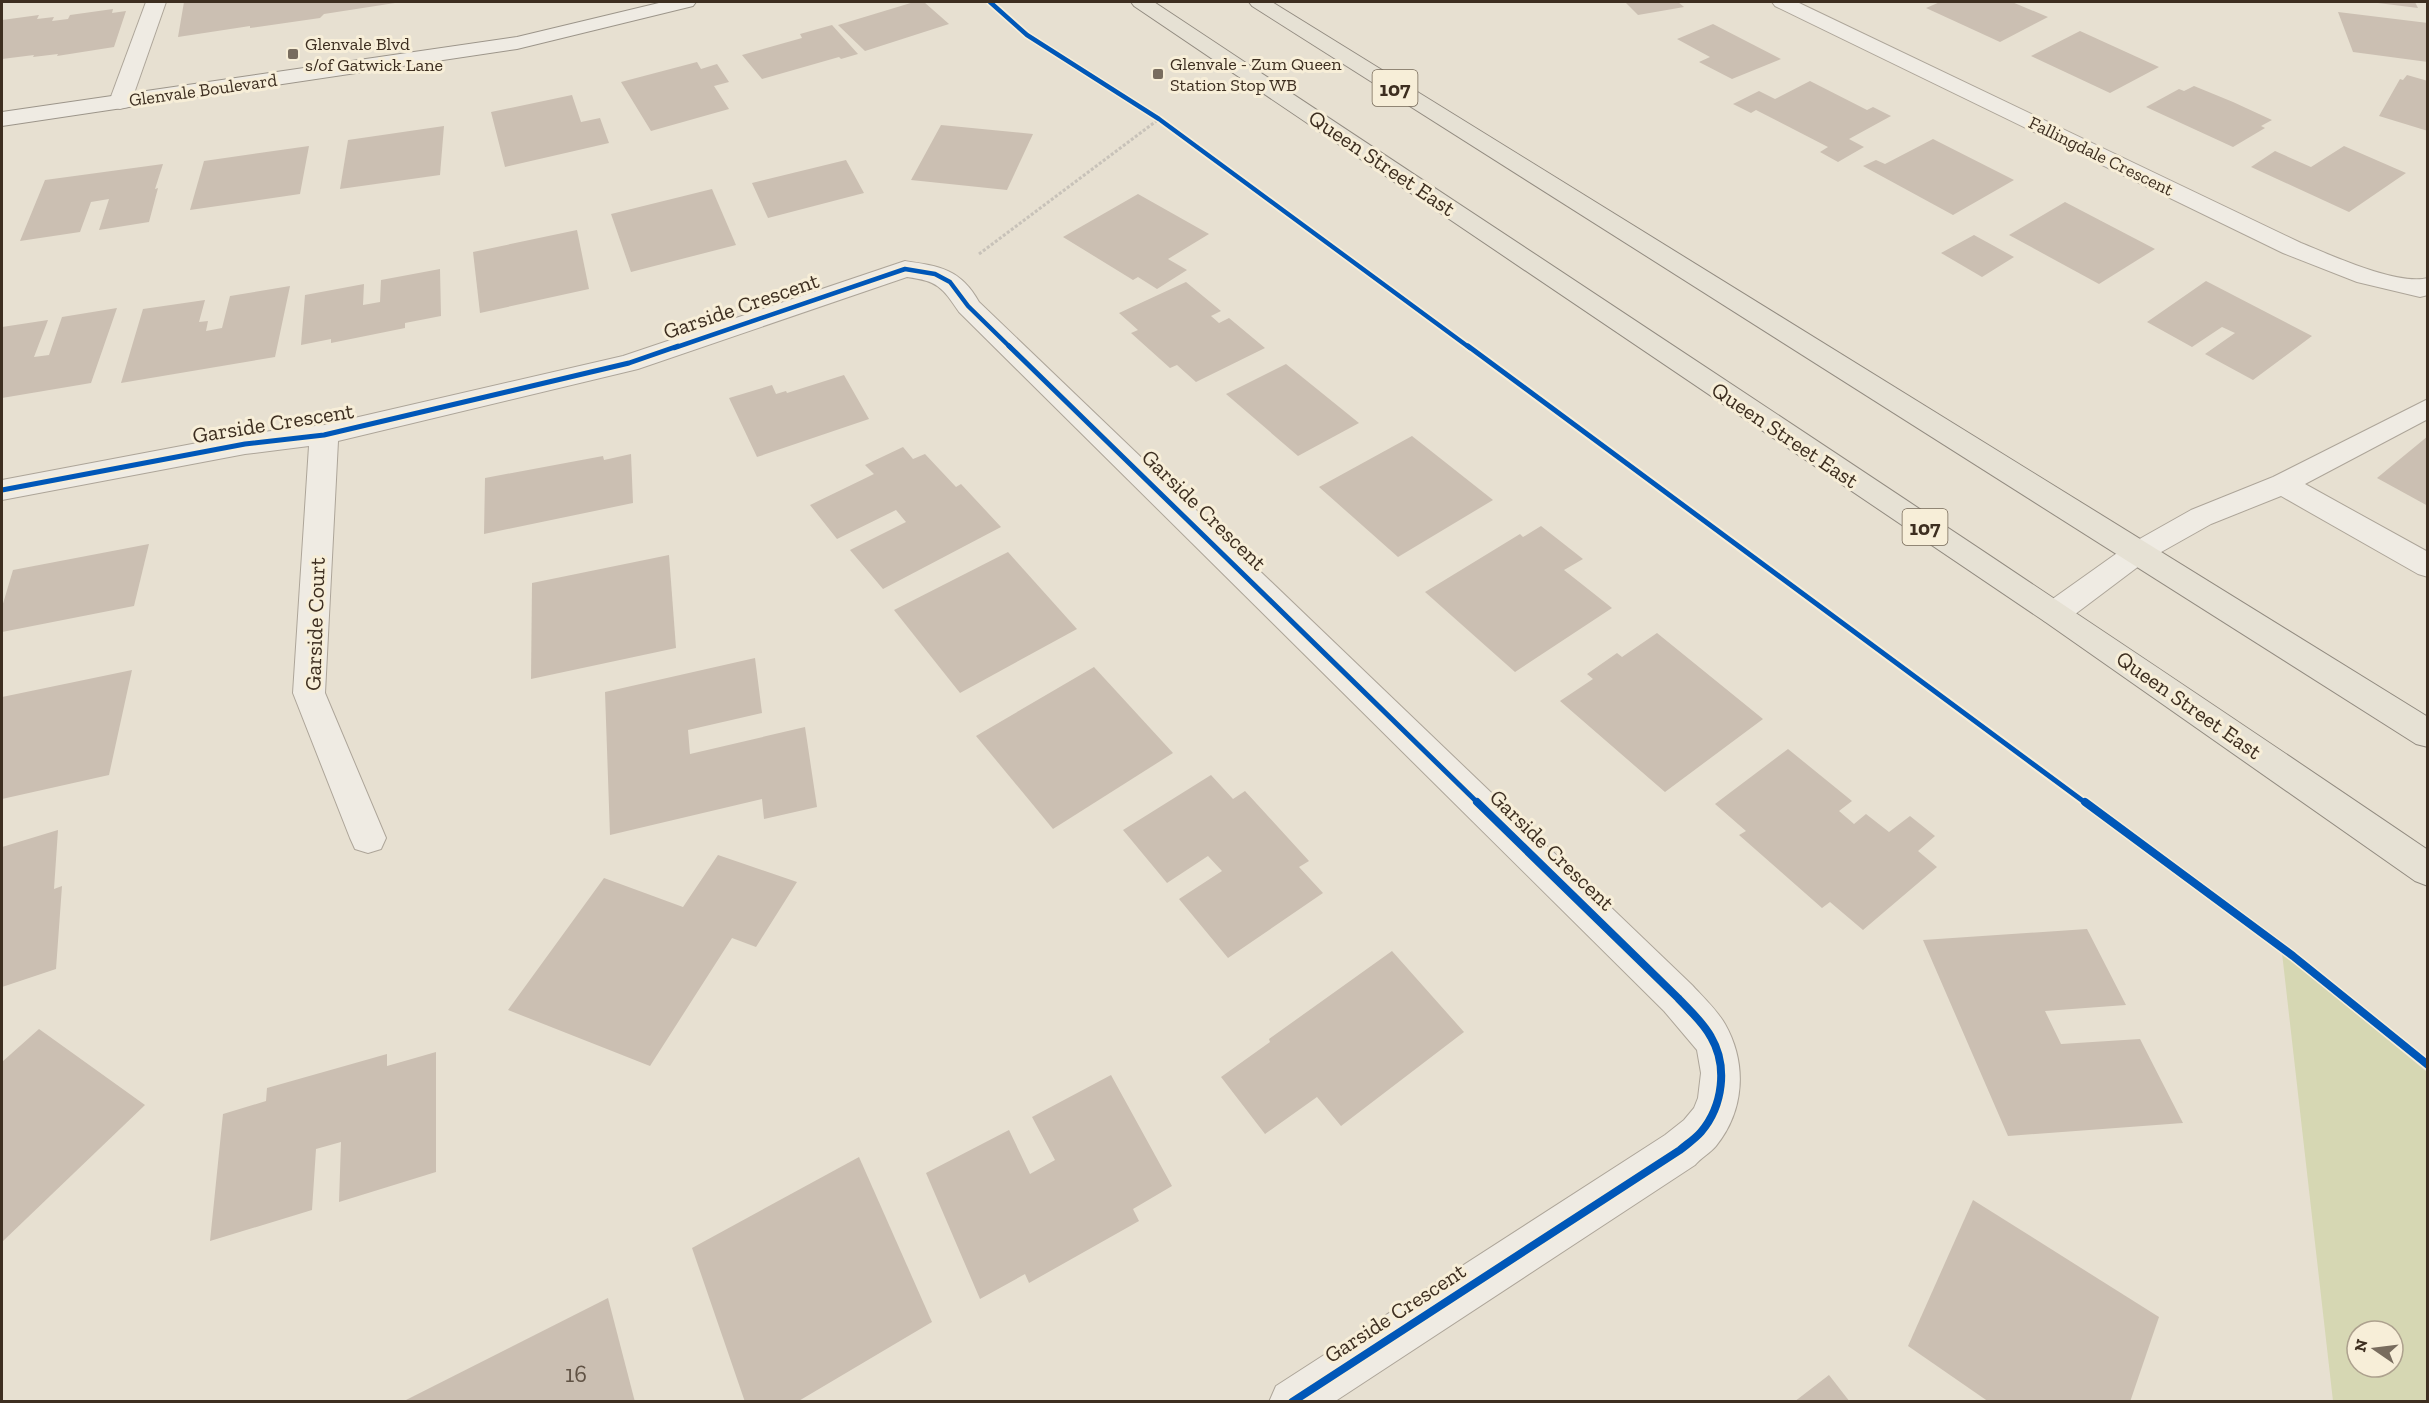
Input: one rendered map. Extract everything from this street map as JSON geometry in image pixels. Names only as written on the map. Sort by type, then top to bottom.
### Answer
[{"type":"main road","name":"107","points":[[1259,2],[2427,734]]},
{"type":"main road","name":"Queen Street East","points":[[1141,4],[2055,613],[2427,870]]},
{"type":"street","points":[[120,102],[156,2]]},
{"type":"street","name":"Glenvale Boulevard","points":[[2,119],[517,43],[686,2]]},
{"type":"street","name":"Fallingdale Crescent","points":[[1782,2],[2292,248],[2366,278],[2420,289],[2427,286]]},
{"type":"street","name":"Garside Crescent","points":[[2,490],[245,444],[324,435],[629,363],[905,269],[948,278],[961,290],[968,306],[1678,998],[1711,1038],[1720,1060],[1722,1086],[1713,1112],[1701,1132],[1680,1150],[1292,1401]]},
{"type":"street","name":"Garside Court","points":[[324,435],[309,693],[368,838]]},
{"type":"lane","points":[[2055,613],[2137,553],[2211,512],[2283,484],[2427,408]]},
{"type":"lane","points":[[2283,484],[2427,566]]},
{"type":"path","points":[[948,278],[1159,119]]},
{"type":"green space","points":[[2282,953],[2427,1072],[2427,1401],[2333,1401]]},
{"type":"building","points":[[184,2],[395,3],[324,14],[320,18],[178,37]]},
{"type":"building","points":[[914,2],[924,2],[949,24],[865,51],[838,25]]},
{"type":"building","points":[[1625,2],[1678,2],[1684,7],[1638,15]]},
{"type":"building","points":[[1940,2],[2012,2],[2048,17],[2000,42],[1926,8]]},
{"type":"building","points":[[2415,2],[2418,8],[2378,3]]},
{"type":"building","points":[[113,9],[112,13],[126,11],[114,47],[57,56],[58,54],[33,57],[34,55],[2,59],[2,20],[39,15],[37,19],[54,17],[52,21],[68,19],[70,15]]},
{"type":"building","points":[[2338,12],[2428,23],[2428,62],[2353,52]]},
{"type":"building","points":[[1713,24],[1781,59],[1732,79],[1699,62],[1710,57],[1677,39]]},
{"type":"building","points":[[832,25],[858,54],[841,59],[839,57],[762,79],[742,55],[802,38],[800,34]]},
{"type":"building","points":[[2080,31],[2159,67],[2110,93],[2031,56]]},
{"type":"building","points":[[697,62],[701,69],[717,64],[729,82],[714,86],[729,109],[651,131],[621,82]]},
{"type":"building","points":[[2407,75],[2428,81],[2428,131],[2379,116],[2400,79],[2403,80]]},
{"type":"building","points":[[1810,81],[1867,110],[1873,107],[1891,116],[1849,139],[1864,147],[1838,162],[1820,152],[1828,147],[1756,110],[1751,113],[1733,104],[1759,91],[1775,99]]},
{"type":"building","points":[[2194,86],[2272,120],[2261,126],[2265,128],[2233,147],[2146,107],[2179,89],[2184,91]]},
{"type":"building","points":[[572,95],[581,122],[600,118],[609,143],[505,167],[491,112]]},
{"type":"building","points":[[941,125],[1033,134],[1007,190],[911,180]]},
{"type":"building","points":[[444,126],[440,175],[340,189],[348,140]]},
{"type":"building","points":[[1933,139],[2014,180],[1953,215],[1863,166],[1876,160],[1885,164]]},
{"type":"building","points":[[309,146],[300,194],[190,210],[204,161]]},
{"type":"building","points":[[2344,146],[2406,173],[2349,212],[2251,167],[2275,151],[2311,167]]},
{"type":"building","points":[[846,160],[864,193],[768,218],[752,183]]},
{"type":"building","points":[[163,164],[155,189],[158,188],[149,222],[99,230],[109,199],[91,202],[80,232],[20,241],[45,180]]},
{"type":"building","points":[[712,189],[736,245],[631,272],[611,214]]},
{"type":"building","points":[[1138,194],[1209,234],[1168,259],[1187,270],[1157,289],[1138,277],[1133,280],[1063,237]]},
{"type":"building","points":[[2065,202],[2155,249],[2099,284],[2009,235]]},
{"type":"building","points":[[577,230],[589,289],[480,313],[473,252]]},
{"type":"building","points":[[1974,235],[2014,257],[1982,277],[1941,253]]},
{"type":"building","points":[[440,269],[441,316],[405,323],[405,328],[331,343],[331,339],[301,345],[305,295],[364,284],[363,305],[380,302],[381,280]]},
{"type":"building","points":[[2206,281],[2312,336],[2253,380],[2205,354],[2235,333],[2222,327],[2192,347],[2147,322]]},
{"type":"building","points":[[1186,282],[1221,311],[1211,316],[1219,323],[1229,318],[1265,348],[1196,382],[1177,365],[1170,368],[1131,333],[1138,330],[1119,313]]},
{"type":"building","points":[[290,286],[275,357],[121,383],[143,309],[205,300],[199,322],[208,321],[206,331],[222,328],[230,296]]},
{"type":"building","points":[[117,308],[91,383],[2,398],[2,327],[48,320],[34,357],[49,355],[62,317]]},
{"type":"building","points":[[1286,364],[1359,423],[1298,456],[1226,394]]},
{"type":"building","points":[[844,375],[869,419],[757,457],[729,398],[772,385],[776,394],[786,391],[787,393]]},
{"type":"building","points":[[1412,436],[1493,500],[1398,557],[1319,487]]},
{"type":"building","points":[[2428,436],[2428,506],[2377,478]]},
{"type":"building","points":[[903,447],[913,459],[925,454],[956,487],[961,484],[1001,527],[883,589],[850,550],[906,522],[896,510],[837,539],[810,505],[874,474],[865,465]]},
{"type":"building","points":[[631,454],[633,503],[484,534],[485,478],[603,456],[604,460]]},
{"type":"building","points":[[1541,526],[1583,559],[1564,570],[1612,608],[1515,672],[1425,592],[1520,534],[1523,537]]},
{"type":"building","points":[[149,544],[134,606],[2,632],[2,607],[13,570]]},
{"type":"building","points":[[1008,552],[1077,629],[960,693],[894,610]]},
{"type":"building","points":[[669,555],[676,648],[531,679],[532,583]]},
{"type":"building","points":[[1657,633],[1763,719],[1665,792],[1560,701],[1593,679],[1587,674],[1617,653],[1622,657]]},
{"type":"building","points":[[755,658],[762,713],[688,730],[690,754],[805,727],[817,807],[764,819],[762,799],[610,835],[605,692]]},
{"type":"building","points":[[1094,667],[1173,753],[1053,829],[976,736]]},
{"type":"building","points":[[132,670],[109,775],[2,799],[2,697]]},
{"type":"building","points":[[1788,749],[1852,801],[1839,811],[1854,824],[1866,814],[1889,832],[1910,816],[1935,836],[1918,851],[1937,867],[1863,930],[1830,902],[1822,908],[1739,835],[1746,831],[1715,804]]},
{"type":"building","points":[[1211,775],[1233,799],[1245,791],[1309,861],[1299,867],[1323,893],[1228,958],[1179,899],[1222,871],[1208,856],[1167,883],[1123,830]]},
{"type":"building","points":[[58,830],[54,889],[62,886],[56,969],[2,987],[2,847]]},
{"type":"building","points":[[718,855],[797,882],[756,947],[732,938],[650,1066],[508,1010],[604,878],[683,907]]},
{"type":"building","points":[[2087,929],[2126,1005],[2045,1011],[2061,1044],[2140,1039],[2183,1123],[2008,1136],[1923,940]]},
{"type":"building","points":[[1392,951],[1464,1032],[1341,1126],[1317,1097],[1265,1134],[1221,1077],[1270,1042],[1269,1039]]},
{"type":"building","points":[[39,1029],[145,1105],[2,1242],[2,1062]]},
{"type":"building","points":[[436,1052],[436,1172],[339,1202],[341,1142],[316,1149],[312,1210],[210,1241],[223,1114],[266,1101],[267,1088],[387,1054],[387,1066]]},
{"type":"building","points":[[1111,1075],[1172,1186],[1133,1209],[1139,1221],[1029,1283],[1025,1274],[980,1299],[926,1173],[1009,1130],[1030,1174],[1055,1160],[1032,1117]]},
{"type":"building","points":[[859,1157],[932,1322],[797,1402],[745,1402],[692,1248]]},
{"type":"building","points":[[1973,1200],[2159,1317],[2130,1402],[1989,1402],[1908,1346]]},
{"type":"building","points":[[608,1298],[635,1402],[406,1402],[406,1400]]},
{"type":"building","points":[[1829,1375],[1850,1402],[1794,1402]]},
{"type":"cycle path","points":[[990,2],[1027,35],[1159,119],[1296,219],[2293,956],[2428,1065]]},
{"type":"cycle path","points":[[2,490],[245,444],[324,435],[629,363],[905,269],[943,277],[957,288],[968,306],[1678,998],[1711,1037],[1720,1061],[1721,1086],[1714,1110],[1701,1132],[1680,1150],[1292,1402]]},
{"type":"place","name":"Glenvale Blvd s/of Gatwick Lane","points":[[293,54]]},
{"type":"place","name":"Glenvale - Zum Queen Station Stop WB","points":[[1158,74]]}]
